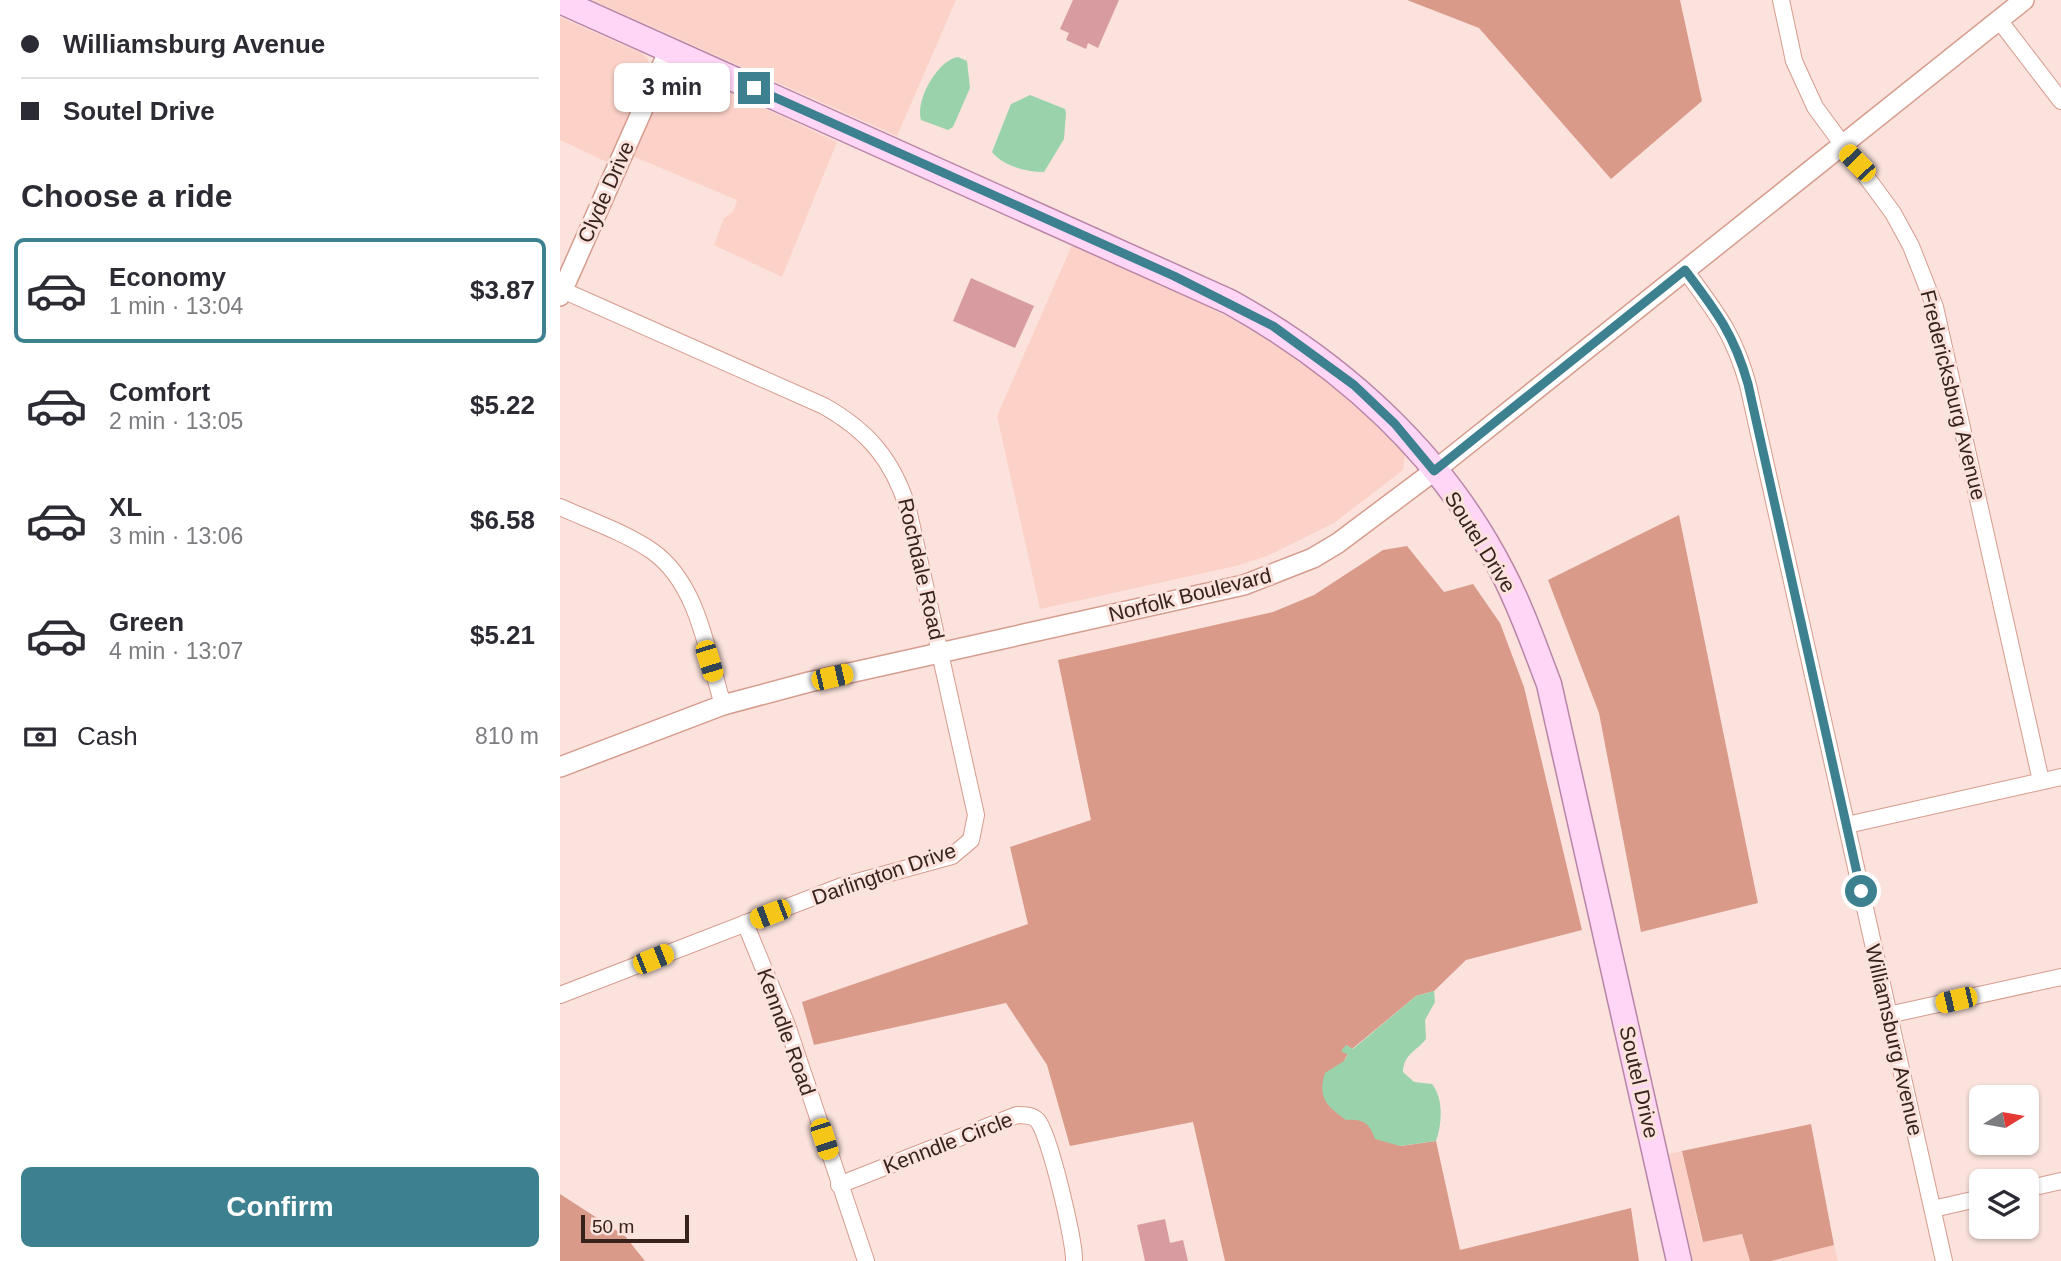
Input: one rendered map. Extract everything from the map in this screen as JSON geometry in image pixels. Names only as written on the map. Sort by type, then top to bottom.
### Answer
[{"type":"main road","name":"Soutel Drive","points":[[560,1],[1230,302],[1273,326],[1336,370],[1395,424],[1470,516],[1502,570],[1531,632],[1549,684],[1679,1261]]},
{"type":"street","name":"Fredericksburg Avenue","points":[[1781,0],[1794,61],[1815,107],[1840,146],[1894,213],[1911,246],[1935,307],[2041,781]]},
{"type":"street","name":"Norfolk Boulevard","points":[[560,767],[723,705],[1244,585],[1281,572],[1338,543],[1434,471],[2024,0]]},
{"type":"street","points":[[1999,20],[2061,101]]},
{"type":"street","name":"Clyde Drive","points":[[561,292],[669,50]]},
{"type":"street","name":"Williamsburg Avenue","points":[[1685,270],[1721,317],[1742,361],[1944,1261]]},
{"type":"street","name":"Rochdale Road","points":[[561,292],[824,406],[862,431],[890,464],[900,484],[976,815],[971,840]]},
{"type":"street","points":[[560,507],[635,541],[670,567],[690,599],[723,705]]},
{"type":"street","points":[[1847,825],[2061,777]]},
{"type":"street","name":"Darlington Drive","points":[[560,995],[842,886],[952,856],[971,840]]},
{"type":"street","name":"Kenndle Road","points":[[746,923],[786,1025],[866,1261]]},
{"type":"street","points":[[1888,1016],[2061,977]]},
{"type":"street","name":"Kenndle Circle","points":[[839,1185],[1017,1115],[1027,1115],[1036,1118],[1048,1137],[1074,1261]]},
{"type":"street","points":[[2039,1186],[2061,1181]]},
{"type":"street","points":[[1933,1209],[1969,1201]]},
{"type":"shaded area","points":[[592,0],[956,0],[897,136]]},
{"type":"shaded area","points":[[1407,0],[1680,0],[1702,101],[1611,179],[1479,28]]},
{"type":"shaded area","points":[[560,17],[641,53],[648,59],[649,67],[643,93],[611,164],[560,140]]},
{"type":"shaded area","points":[[958,57],[967,61],[970,88],[953,127],[948,130],[921,120],[921,102],[936,73],[943,65]]},
{"type":"shaded area","points":[[678,72],[688,73],[837,142],[782,277],[714,245],[724,218],[733,212],[737,200],[630,155],[660,92]]},
{"type":"shaded area","points":[[1030,95],[1065,109],[1066,113],[1064,139],[1044,172],[1015,167],[992,152],[1011,104]]},
{"type":"shaded area","points":[[1072,245],[1195,300],[1265,337],[1326,380],[1383,431],[1405,454],[1403,470],[1334,523],[1267,556],[1236,566],[1040,609],[997,416]]},
{"type":"shaded area","points":[[1679,515],[1758,903],[1641,932],[1599,713],[1548,580]]},
{"type":"shaded area","points":[[1407,546],[1444,592],[1473,584],[1500,623],[1524,687],[1582,930],[1466,960],[1434,991],[1416,996],[1352,1049],[1346,1045],[1348,1054],[1344,1061],[1360,1119],[1400,1146],[1436,1141],[1460,1250],[1631,1208],[1639,1261],[1225,1261],[1193,1122],[1070,1146],[1047,1065],[1006,1003],[814,1045],[802,1002],[1028,924],[1010,847],[1091,820],[1058,660],[1273,612],[1314,595],[1383,550]]},
{"type":"shaded area","points":[[1434,991],[1435,1002],[1425,1020],[1426,1039],[1408,1057],[1403,1072],[1414,1082],[1432,1084],[1436,1090],[1441,1112],[1436,1141],[1400,1146],[1375,1139],[1365,1123],[1346,1120],[1325,1101],[1322,1089],[1325,1073],[1344,1061],[1348,1055],[1341,1051],[1346,1045],[1353,1049],[1416,996]]},
{"type":"shaded area","points":[[1811,1124],[1834,1245],[1771,1261],[1750,1261],[1742,1234],[1703,1242],[1682,1151]]},
{"type":"shaded area","points":[[1682,1151],[1702,1242],[1742,1234],[1750,1261],[1693,1261],[1669,1154]]},
{"type":"shaded area","points":[[560,1194],[625,1236],[645,1261],[560,1261]]},
{"type":"shaded area","points":[[1834,1245],[1838,1261],[1771,1261]]},
{"type":"building","points":[[1073,0],[1119,0],[1098,48],[1088,43],[1086,49],[1066,40],[1069,33],[1060,29]]},
{"type":"building","points":[[971,278],[1034,306],[1015,348],[953,321]]},
{"type":"building","points":[[1165,1219],[1170,1243],[1183,1240],[1188,1261],[1145,1261],[1137,1225]]},
{"type":"route","points":[[754,88],[1174,276],[1273,326],[1354,385],[1395,424],[1434,471],[1685,270],[1721,317],[1742,361],[1861,891]]}]
